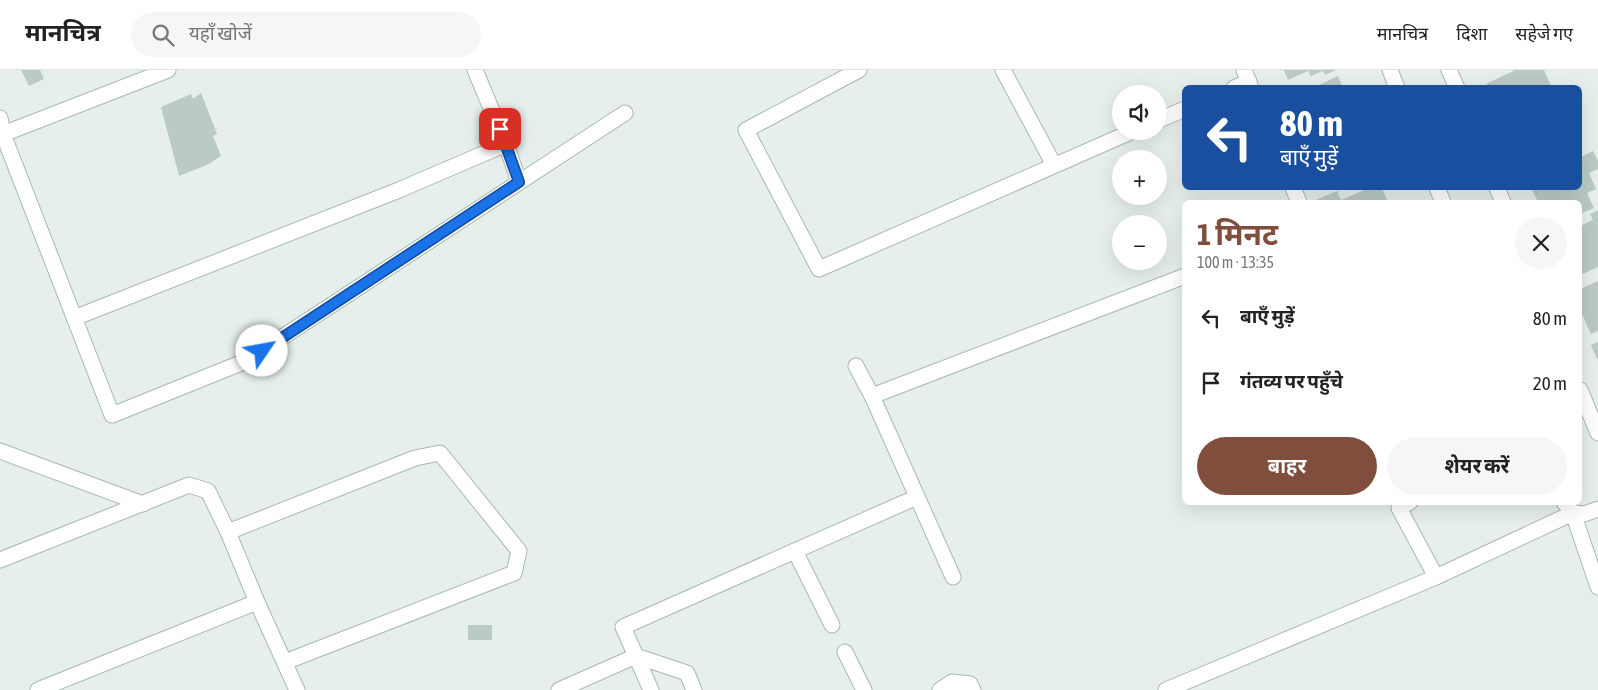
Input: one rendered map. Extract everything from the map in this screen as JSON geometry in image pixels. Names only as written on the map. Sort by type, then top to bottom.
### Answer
[{"type":"street","points":[[3,134],[168,70]]},
{"type":"street","points":[[475,70],[506,144],[519,182]]},
{"type":"street","points":[[859,70],[746,130],[818,269],[1112,140]]},
{"type":"street","points":[[1003,70],[1054,165]]},
{"type":"street","points":[[1390,70],[1396,85]]},
{"type":"street","points":[[1450,70],[1456,85]]},
{"type":"street","points":[[1167,117],[1182,110]]},
{"type":"street","points":[[0,118],[3,134],[112,415],[246,362],[625,112]]},
{"type":"street","points":[[74,318],[399,190],[506,144]]},
{"type":"street","points":[[872,396],[1182,277]]},
{"type":"street","points":[[856,366],[872,396],[953,577]]},
{"type":"street","points":[[1582,395],[1598,433]]},
{"type":"street","points":[[0,451],[143,504]]},
{"type":"street","points":[[228,532],[415,458],[440,453],[519,551],[514,573],[284,662]]},
{"type":"street","points":[[0,560],[189,485],[208,492],[228,532],[297,690]]},
{"type":"street","points":[[651,690],[623,627],[917,497]]},
{"type":"street","points":[[1404,505],[1399,508],[1436,576]]},
{"type":"street","points":[[1568,508],[1598,587]]},
{"type":"street","points":[[1166,690],[1436,576],[1568,508],[1584,514],[1598,509]]},
{"type":"street","points":[[795,551],[832,625]]},
{"type":"street","points":[[38,690],[257,602]]},
{"type":"street","points":[[845,652],[864,690]]},
{"type":"street","points":[[559,690],[636,656],[687,673],[694,690]]},
{"type":"street","points":[[940,690],[952,682],[970,684],[974,690]]},
{"type":"building","points":[[21,70],[40,70],[44,79],[29,86]]},
{"type":"building","points":[[1284,70],[1336,70],[1325,75],[1323,71],[1311,76],[1308,71],[1288,80]]},
{"type":"building","points":[[1515,70],[1544,70],[1551,85],[1486,85]]},
{"type":"building","points":[[1338,76],[1342,85],[1319,85]]},
{"type":"building","points":[[201,93],[217,134],[213,136],[221,156],[207,165],[179,176],[161,107],[191,94],[193,99]]},
{"type":"building","points":[[1593,151],[1598,161],[1598,169],[1589,173],[1596,189],[1587,193],[1594,208],[1582,213],[1582,200],[1537,200],[1532,190],[1582,190],[1582,156]]},
{"type":"building","points":[[1364,190],[1383,190],[1387,200],[1341,200]]},
{"type":"building","points":[[1337,191],[1341,200],[1316,200]]},
{"type":"building","points":[[1598,210],[1598,267],[1582,274],[1582,225],[1593,220],[1590,214]]},
{"type":"building","points":[[1598,281],[1598,331],[1591,334],[1582,314],[1582,288]]},
{"type":"building","points":[[1598,342],[1598,361],[1591,345]]},
{"type":"building","points":[[468,625],[492,625],[492,640],[468,640]]},
{"type":"route","points":[[262,351],[519,182],[500,129]]}]
